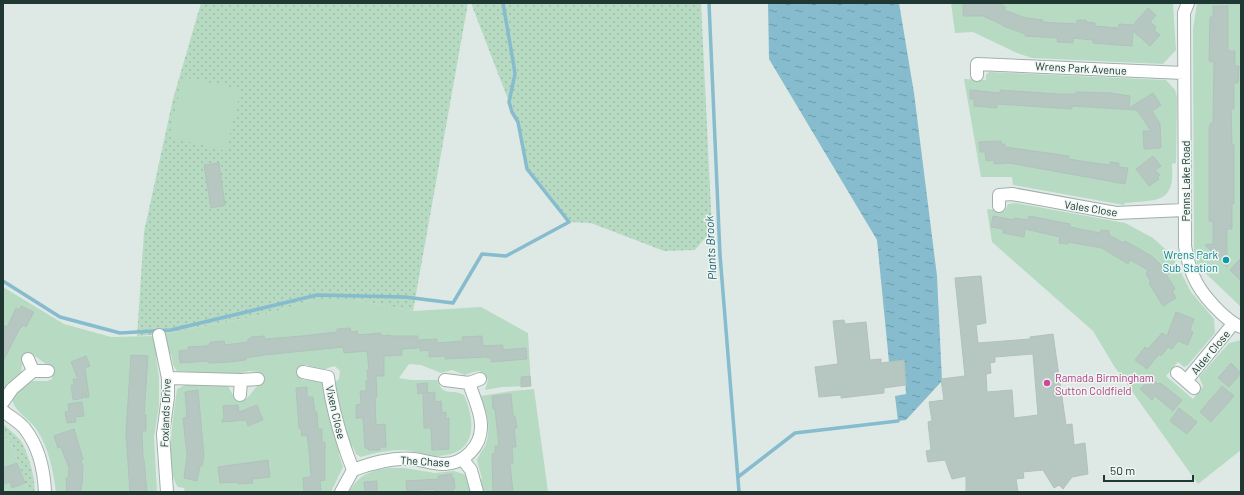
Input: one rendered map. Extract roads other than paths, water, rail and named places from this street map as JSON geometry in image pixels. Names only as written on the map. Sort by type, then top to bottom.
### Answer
[{"type":"street","name":"Penns Lake Road","points":[[1185,6],[1185,246],[1192,274],[1200,291],[1207,300],[1237,326]]},
{"type":"street","name":"Wrens Park Avenue","points":[[977,64],[1184,73]]},
{"type":"street","name":"Vales Close","points":[[999,194],[1012,194],[1116,213],[1184,210]]},
{"type":"street","name":"Alder Close","points":[[1186,380],[1237,326]]},
{"type":"street","name":"Foxlands Drive","points":[[159,335],[168,378],[168,397],[163,434],[167,492]]},
{"type":"street","points":[[28,358],[33,371]]},
{"type":"street","points":[[3,402],[12,389],[33,371],[48,371]]},
{"type":"street","name":"Vixen Close","points":[[304,372],[328,377],[330,396],[337,426],[353,470]]},
{"type":"street","points":[[168,378],[258,379]]},
{"type":"street","points":[[240,380],[240,395]]},
{"type":"street","name":"The Chase","points":[[353,470],[372,463],[390,460],[414,459],[444,464],[463,460],[474,448],[481,424],[475,381],[445,380]]},
{"type":"street","points":[[3,411],[25,429],[38,454],[44,479],[45,492]]},
{"type":"street","points":[[463,460],[471,470],[477,492]]},
{"type":"street","points":[[341,492],[353,470]]},
{"type":"water","points":[[768,3],[899,3],[914,93],[937,276],[942,381],[906,420],[898,421],[895,396],[906,394],[904,361],[889,362],[877,240],[769,59]]},
{"type":"waterway","points":[[3,281],[60,317],[120,333],[171,330],[317,295],[405,297],[453,303],[482,254],[506,256],[569,222],[527,169],[518,122],[512,112],[509,102],[515,74],[503,3]]},
{"type":"waterway","name":"Plants Brook","points":[[709,3],[720,255],[739,492]]},
{"type":"waterway","points":[[738,477],[795,433],[898,421]]},
{"type":"place","name":"Wrens Park Sub Station","points":[[1226,260]]},
{"type":"place","name":"Ramada Birmingham Sutton Coldfield","points":[[1047,383]]}]
